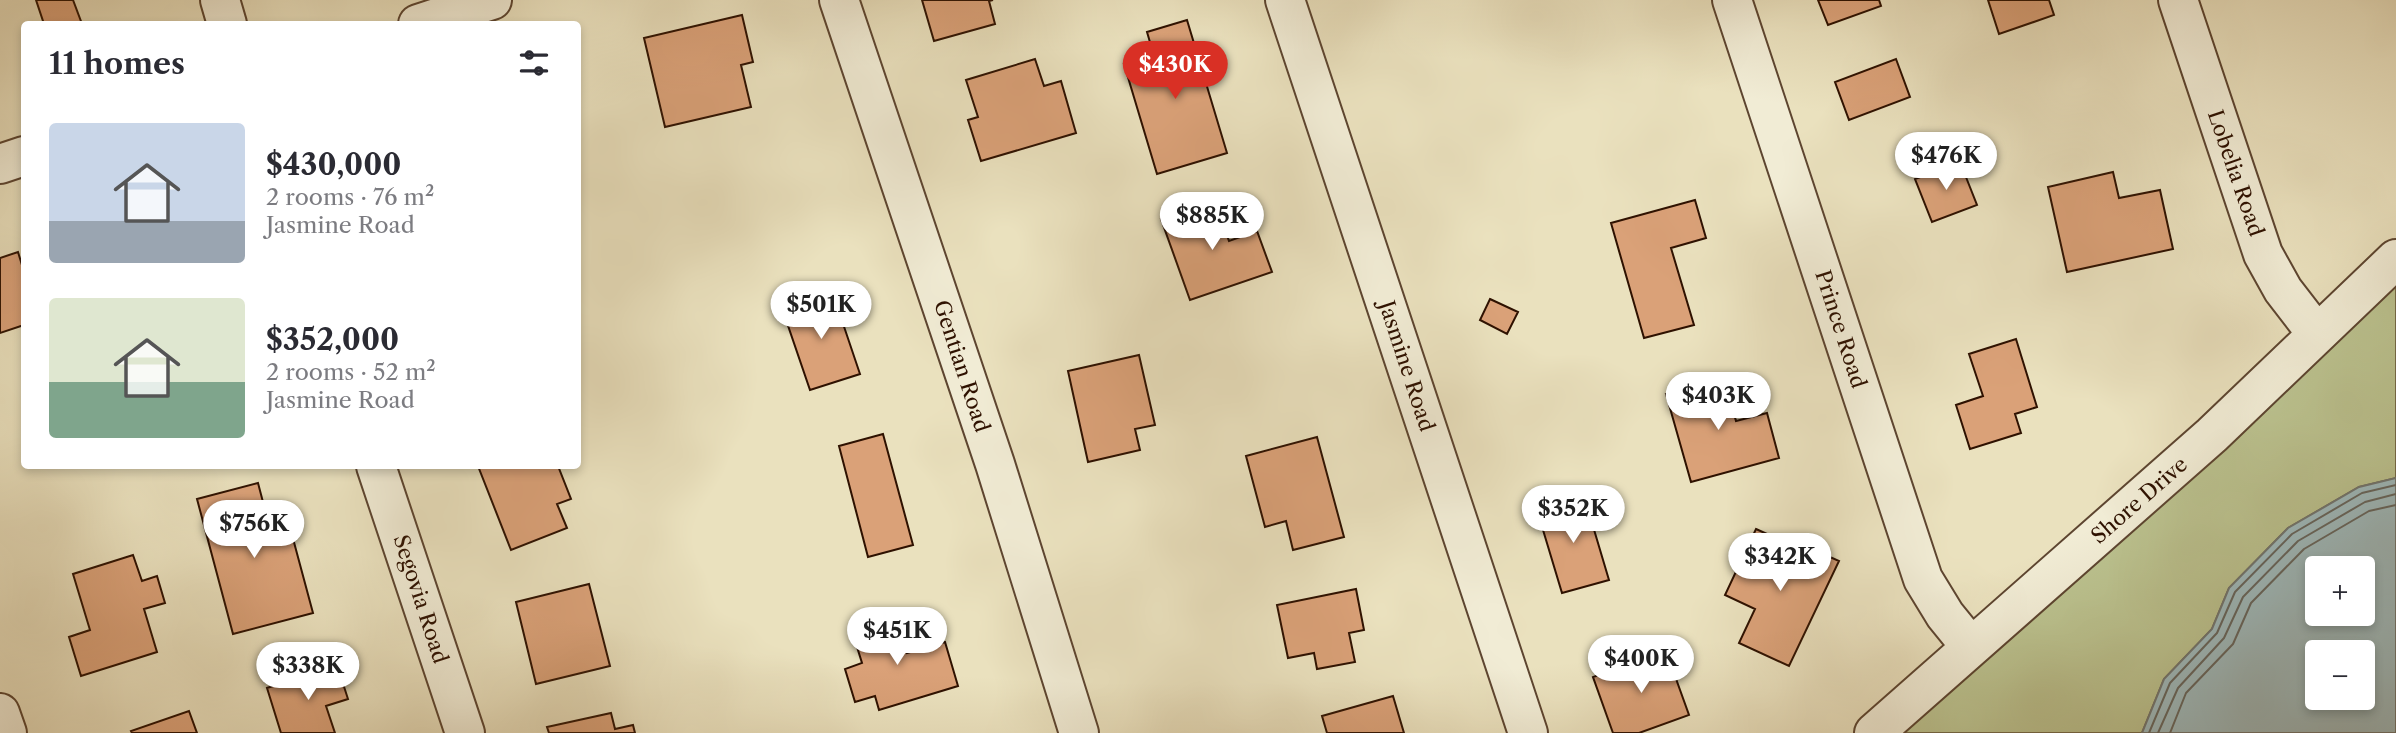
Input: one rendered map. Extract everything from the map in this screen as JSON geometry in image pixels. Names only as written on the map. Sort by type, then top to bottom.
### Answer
[{"type":"street","points":[[219,0],[226,21]]},
{"type":"street","points":[[427,21],[492,0]]},
{"type":"street","name":"Gentian Road","points":[[839,0],[995,464],[1079,733]]},
{"type":"street","name":"Jasmine Road","points":[[1285,0],[1528,733]]},
{"type":"street","name":"Prince Road","points":[[1732,0],[1923,579],[1945,615],[1971,647]]},
{"type":"street","name":"Lobelia Road","points":[[2178,0],[2263,254],[2283,290],[2317,334]]},
{"type":"street","points":[[0,164],[21,157]]},
{"type":"street","name":"Shore Drive","points":[[1874,733],[2212,435],[2396,259]]},
{"type":"street","name":"Segovia Road","points":[[377,469],[465,733]]},
{"type":"street","points":[[0,713],[6,733]]},
{"type":"green space","points":[[2396,259],[2396,478],[2359,487],[2288,528],[2229,588],[2212,629],[2164,679],[2142,733],[1894,733]]},
{"type":"water","points":[[2396,478],[2396,733],[2142,733],[2164,679],[2212,629],[2229,588],[2288,528],[2359,487]]},
{"type":"building","points":[[36,0],[73,0],[81,21],[43,21]]},
{"type":"building","points":[[922,0],[993,0],[989,1],[995,24],[934,41]]},
{"type":"building","points":[[1818,0],[1879,0],[1881,6],[1828,25]]},
{"type":"building","points":[[1988,0],[2049,0],[2054,15],[1999,34]]},
{"type":"building","points":[[742,15],[753,62],[741,65],[751,107],[665,127],[644,38]]},
{"type":"building","points":[[1187,20],[1227,153],[1157,174],[1124,64],[1154,56],[1147,32]]},
{"type":"building","points":[[1035,59],[1044,86],[1061,81],[1076,133],[981,161],[968,120],[978,117],[966,80]]},
{"type":"building","points":[[1896,59],[1910,97],[1849,120],[1835,82]]},
{"type":"building","points":[[1960,162],[1977,205],[1932,222],[1915,179]]},
{"type":"building","points":[[2113,172],[2119,198],[2160,190],[2173,249],[2067,272],[2048,187]]},
{"type":"building","points":[[1214,200],[1229,241],[1257,231],[1272,272],[1190,300],[1161,219]]},
{"type":"building","points":[[1695,200],[1706,238],[1671,248],[1694,325],[1644,338],[1611,223]]},
{"type":"building","points":[[18,252],[21,262],[21,326],[0,333],[0,258]]},
{"type":"building","points":[[832,291],[860,374],[810,390],[782,308]]},
{"type":"building","points":[[1490,299],[1518,312],[1507,334],[1480,320]]},
{"type":"building","points":[[2016,339],[2037,407],[2015,414],[2021,433],[1970,449],[1956,405],[1983,396],[1969,354]]},
{"type":"building","points":[[1139,355],[1155,425],[1135,429],[1140,450],[1088,462],[1068,371]]},
{"type":"building","points":[[1724,378],[1736,421],[1767,413],[1779,458],[1691,482],[1666,394]]},
{"type":"building","points":[[883,434],[913,545],[868,557],[839,446]]},
{"type":"building","points":[[1317,437],[1344,537],[1293,550],[1286,521],[1265,527],[1246,456]]},
{"type":"building","points":[[479,469],[559,469],[571,499],[557,504],[567,528],[511,550]]},
{"type":"building","points":[[258,483],[269,525],[288,520],[313,613],[233,634],[197,499]]},
{"type":"building","points":[[1584,496],[1609,580],[1562,593],[1537,510]]},
{"type":"building","points":[[1756,529],[1778,539],[1781,535],[1839,561],[1789,666],[1739,643],[1755,609],[1725,595]]},
{"type":"building","points":[[133,555],[142,581],[157,576],[165,603],[144,609],[157,652],[81,676],[69,637],[90,630],[73,574]]},
{"type":"building","points":[[589,584],[610,666],[536,684],[516,602]]},
{"type":"building","points":[[1356,589],[1364,630],[1349,633],[1355,662],[1317,669],[1314,653],[1288,658],[1277,605]]},
{"type":"building","points":[[896,618],[907,653],[945,642],[958,686],[879,710],[875,696],[855,702],[845,669],[862,663],[852,631]]},
{"type":"building","points":[[1666,651],[1689,715],[1639,733],[1613,733],[1593,677]]},
{"type":"building","points":[[337,665],[348,699],[326,706],[335,733],[281,733],[267,688]]},
{"type":"building","points":[[1393,696],[1404,733],[1327,733],[1322,716]]},
{"type":"building","points":[[189,711],[197,733],[131,731]]},
{"type":"building","points":[[611,713],[615,729],[633,725],[635,733],[549,733],[547,727]]}]
